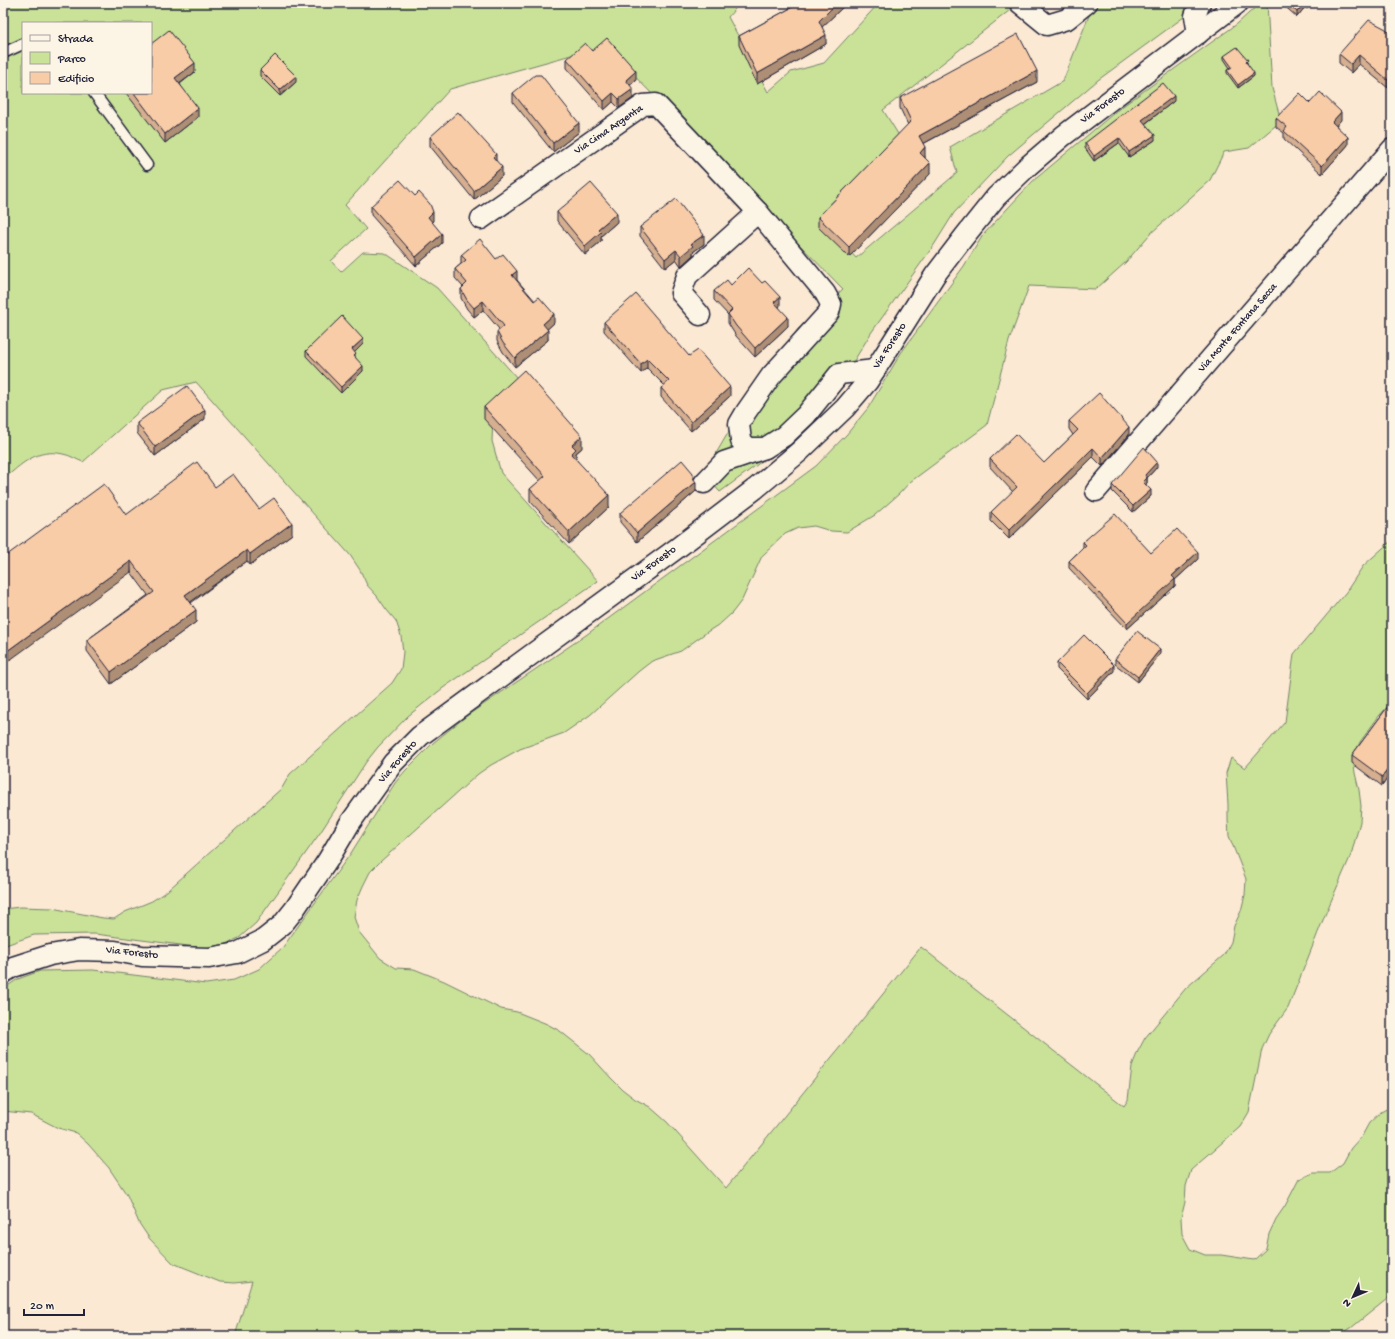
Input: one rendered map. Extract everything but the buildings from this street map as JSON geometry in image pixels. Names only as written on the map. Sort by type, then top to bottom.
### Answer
[{"type":"street","points":[[1020,3],[1047,25],[1067,19],[1086,3]]},
{"type":"street","points":[[1198,34],[1195,16],[1200,3]]},
{"type":"street","name":"Via Foresto","points":[[3,973],[13,967],[50,955],[79,950],[114,950],[142,956],[210,958],[237,953],[263,940],[282,925],[294,910],[328,860],[350,823],[393,763],[420,736],[676,549],[755,489],[799,452],[829,424],[868,381],[935,275],[996,197],[1028,166],[1063,136],[1238,3]]},
{"type":"street","name":"Via Cima Argenta","points":[[480,219],[643,105],[656,104],[758,212],[825,293],[831,304],[829,312],[819,325],[771,376],[739,424],[741,441],[749,448],[765,448]]},
{"type":"street","name":"Via Monte Fontana Secca","points":[[1096,491],[1385,170],[1392,149]]},
{"type":"street","points":[[700,314],[681,293],[687,276],[758,212]]},
{"type":"street","points":[[704,483],[724,462],[765,448],[784,436],[806,415],[840,374],[875,370]]},
{"type":"lane","points":[[3,53],[22,44]]},
{"type":"lane","points":[[95,94],[146,165]]},
{"type":"green space","points":[[3,3],[740,3],[728,17],[768,92],[791,72],[824,63],[879,3],[1019,3],[883,110],[908,150],[825,224],[856,258],[957,173],[950,147],[1063,81],[1094,3],[1203,3],[1098,80],[1008,156],[954,213],[934,245],[871,333],[838,387],[792,439],[720,492],[704,474],[728,433],[798,329],[843,289],[610,51],[589,50],[450,89],[345,205],[366,229],[331,261],[341,272],[363,252],[385,253],[437,288],[517,378],[493,420],[492,441],[501,473],[598,581],[443,688],[408,716],[378,747],[366,762],[320,833],[256,923],[239,938],[223,945],[204,948],[95,934],[34,935],[3,946],[3,909],[20,907],[52,908],[114,919],[125,912],[152,901],[167,891],[282,788],[290,774],[392,683],[401,669],[403,652],[401,636],[396,621],[367,585],[360,570],[350,555],[196,382],[163,390],[83,462],[71,456],[45,453],[37,455],[16,468],[3,480]]},
{"type":"green space","points":[[1260,3],[1267,3],[1272,88],[1281,121],[1249,148],[1224,152],[1210,180],[1150,234],[1126,262],[1096,289],[1029,286],[1009,341],[987,425],[910,482],[875,515],[847,532],[831,531],[814,526],[798,528],[785,534],[762,556],[742,600],[732,613],[721,623],[681,651],[652,661],[590,715],[564,733],[520,749],[478,774],[370,872],[357,900],[354,917],[359,932],[380,958],[396,968],[414,969],[444,981],[501,1009],[517,1012],[560,1031],[589,1054],[622,1089],[635,1099],[650,1107],[667,1122],[726,1188],[921,947],[1124,1106],[1128,1100],[1132,1066],[1145,1038],[1186,988],[1224,955],[1231,942],[1234,926],[1241,911],[1245,895],[1246,879],[1229,836],[1226,773],[1231,758],[1245,768],[1285,722],[1294,654],[1346,592],[1363,566],[1392,540],[1392,702],[1379,716],[1360,742],[1353,757],[1361,806],[1360,822],[1351,855],[1288,1008],[1269,1034],[1262,1049],[1249,1112],[1240,1127],[1191,1170],[1186,1186],[1185,1202],[1181,1218],[1182,1234],[1190,1249],[1205,1255],[1221,1255],[1254,1260],[1266,1249],[1269,1234],[1276,1219],[1285,1206],[1299,1179],[1313,1173],[1330,1173],[1343,1163],[1351,1148],[1362,1136],[1369,1123],[1381,1112],[1392,1106],[1392,1295],[1351,1328],[1337,1336],[235,1336],[252,1281],[235,1283],[220,1282],[173,1263],[149,1238],[139,1223],[127,1195],[109,1168],[76,1133],[58,1128],[31,1114],[3,1111],[3,989],[18,979],[40,971],[93,970],[206,984],[234,980],[259,969],[283,947],[351,853],[395,783],[433,743],[465,717],[586,635],[816,466],[847,434],[868,408],[901,353],[964,266],[983,235],[1033,181],[1120,108],[1237,24]]}]
